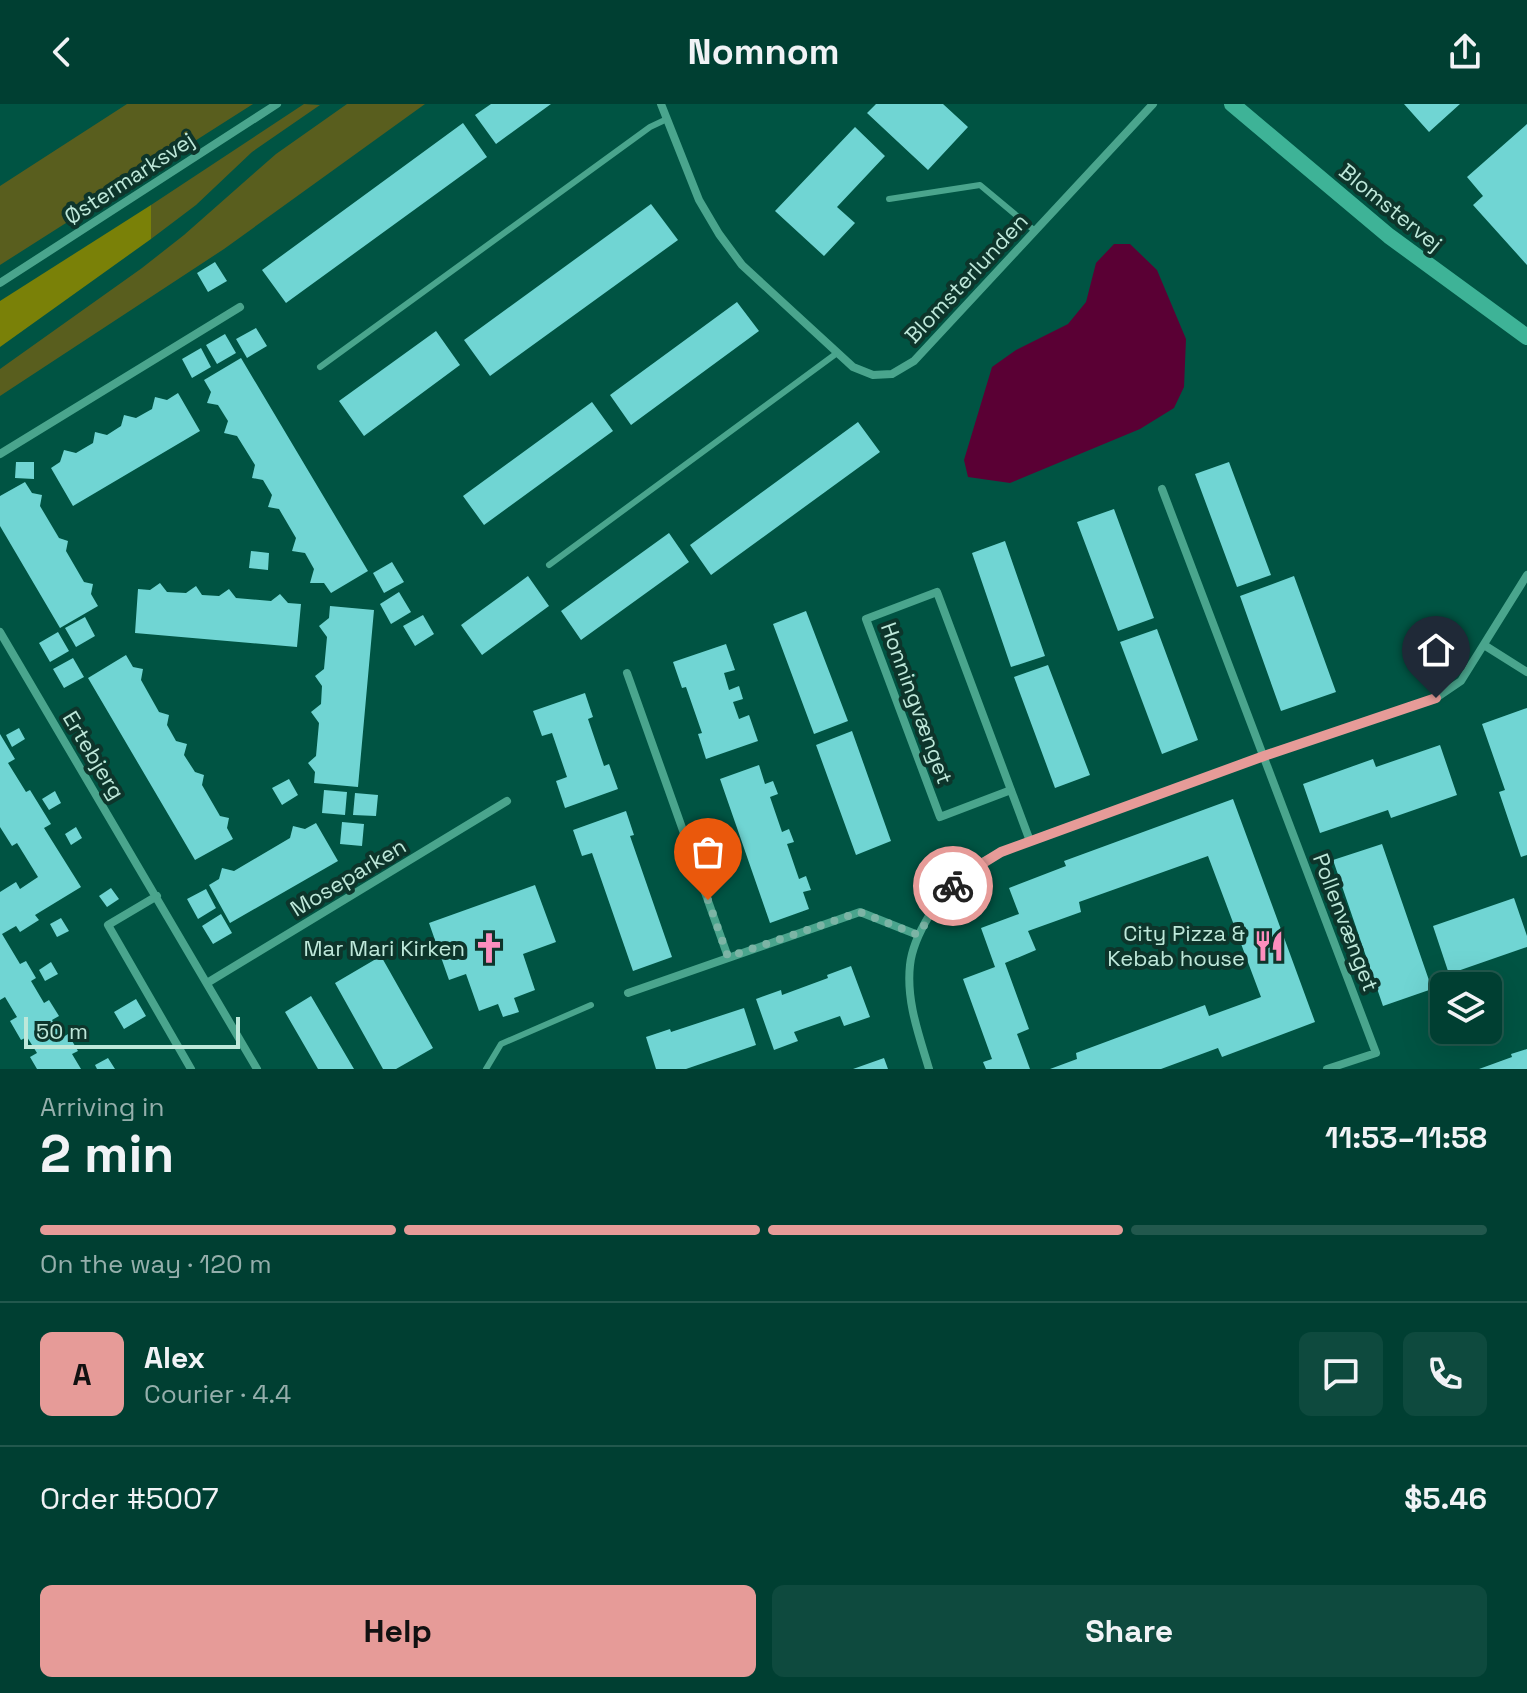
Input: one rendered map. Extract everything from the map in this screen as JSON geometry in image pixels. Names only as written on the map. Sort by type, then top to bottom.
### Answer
[{"type":"street","name":"Østermarksvej","points":[[0,283],[277,104]]},
{"type":"street","name":"Blomsterlunden","points":[[661,104],[699,200],[742,265],[853,367],[873,375],[892,374],[914,361],[1153,104]]},
{"type":"street","name":"Blomstervej","points":[[1232,104],[1389,236],[1527,337]]},
{"type":"street","points":[[0,454],[240,307]]},
{"type":"street","points":[[1162,489],[1264,756]]},
{"type":"street","points":[[929,1069],[912,1014],[910,965],[918,935],[938,903],[962,876],[1001,852],[1030,841],[1264,756],[1436,698],[1461,681],[1527,575]]},
{"type":"street","name":"Honningvænget","points":[[1011,790],[940,817],[866,619],[937,592],[1011,790],[1030,841]]},
{"type":"street","name":"Ertebjerg","points":[[0,632],[257,1069]]},
{"type":"street","points":[[1484,645],[1527,672]]},
{"type":"street","points":[[627,673],[728,957]]},
{"type":"street","name":"Pollenvænget","points":[[1264,756],[1376,1053],[1327,1069]]},
{"type":"street","name":"Moseparken","points":[[207,983],[507,801]]},
{"type":"street","points":[[157,896],[108,925],[191,1069]]},
{"type":"street","points":[[628,993],[860,912],[918,935]]},
{"type":"lane","points":[[320,367],[650,127],[667,119]]},
{"type":"lane","points":[[889,199],[980,185],[1035,231]]},
{"type":"lane","points":[[549,565],[837,353]]},
{"type":"lane","points":[[486,1069],[501,1044],[591,1005]]},
{"type":"green space","points":[[127,104],[253,104],[0,265],[0,186]]},
{"type":"green space","points":[[304,104],[320,105],[252,152],[196,205],[151,239],[151,205]]},
{"type":"green space","points":[[347,104],[425,104],[224,249],[0,396],[0,369],[142,268],[276,154]]},
{"type":"shaded area","points":[[151,205],[151,239],[0,347],[0,301]]},
{"type":"shaded area","points":[[1114,244],[1130,244],[1157,270],[1186,339],[1184,387],[1174,408],[1140,429],[1010,483],[968,477],[964,460],[992,367],[1016,350],[1068,324],[1086,302],[1096,263]]},
{"type":"building","points":[[491,104],[551,104],[496,144],[475,115]]},
{"type":"building","points":[[876,104],[943,104],[968,127],[928,170],[867,113]]},
{"type":"building","points":[[1404,104],[1460,104],[1429,132]]},
{"type":"building","points":[[463,123],[487,157],[286,303],[262,270]]},
{"type":"building","points":[[1527,124],[1527,265],[1473,205],[1483,196],[1467,177]]},
{"type":"building","points":[[855,127],[885,156],[837,207],[855,223],[824,256],[775,211]]},
{"type":"building","points":[[651,204],[678,240],[490,376],[464,340]]},
{"type":"building","points":[[215,262],[227,281],[208,292],[197,273]]},
{"type":"building","points":[[737,302],[759,331],[631,425],[610,395]]},
{"type":"building","points":[[256,328],[267,346],[247,358],[236,339]]},
{"type":"building","points":[[436,331],[460,365],[364,436],[339,401]]},
{"type":"building","points":[[225,334],[236,353],[217,364],[206,345]]},
{"type":"building","points":[[201,348],[211,367],[192,378],[182,359]]},
{"type":"building","points":[[241,358],[368,571],[331,593],[324,583],[310,583],[314,569],[305,553],[292,551],[296,538],[279,509],[268,507],[272,495],[263,480],[252,478],[255,465],[237,436],[224,433],[228,421],[218,405],[207,403],[211,392],[204,380]]},
{"type":"building","points":[[178,393],[200,431],[73,506],[51,468],[60,462],[64,450],[76,453],[93,443],[95,432],[107,435],[121,426],[124,415],[136,418],[152,409],[155,397],[167,400]]},
{"type":"building","points":[[592,402],[613,431],[484,525],[463,496]]},
{"type":"building","points":[[858,422],[880,452],[711,575],[690,545]]},
{"type":"building","points":[[16,462],[34,462],[34,479],[15,478]]},
{"type":"building","points":[[1229,462],[1271,575],[1237,587],[1195,474]]},
{"type":"building","points":[[25,482],[32,493],[42,495],[40,506],[59,538],[68,541],[66,551],[84,582],[93,584],[91,594],[98,606],[60,628],[0,526],[0,496]]},
{"type":"building","points":[[1114,509],[1154,618],[1118,631],[1077,522]]},
{"type":"building","points":[[669,533],[689,562],[581,640],[561,611]]},
{"type":"building","points":[[1005,541],[1045,656],[1011,667],[972,553]]},
{"type":"building","points":[[251,551],[269,553],[268,570],[249,568]]},
{"type":"building","points":[[392,562],[404,582],[384,593],[373,573]]},
{"type":"building","points":[[528,576],[549,606],[482,655],[461,625]]},
{"type":"building","points":[[1294,576],[1336,692],[1281,711],[1240,596]]},
{"type":"building","points":[[160,583],[167,592],[186,593],[196,586],[202,595],[219,596],[229,589],[236,598],[271,601],[280,594],[288,603],[301,604],[297,647],[135,633],[138,589],[150,590]]},
{"type":"building","points":[[399,592],[411,612],[391,624],[380,604]]},
{"type":"building","points":[[330,606],[374,610],[358,787],[314,783],[315,772],[308,763],[316,756],[319,723],[311,712],[321,704],[322,686],[315,676],[324,669],[327,637],[319,626],[329,618]]},
{"type":"building","points":[[806,611],[848,721],[814,734],[773,624]]},
{"type":"building","points":[[423,615],[434,634],[415,646],[403,626]]},
{"type":"building","points":[[85,617],[95,636],[76,647],[65,628]]},
{"type":"building","points":[[1157,629],[1198,740],[1162,754],[1120,642]]},
{"type":"building","points":[[58,632],[69,651],[50,662],[39,643]]},
{"type":"building","points":[[726,644],[735,670],[724,673],[729,690],[739,686],[743,699],[733,702],[739,719],[749,715],[758,741],[706,759],[698,734],[702,733],[686,687],[682,688],[673,662]]},
{"type":"building","points":[[1416,653],[1427,660],[1422,668],[1411,660]]},
{"type":"building","points":[[126,655],[133,667],[143,669],[141,680],[159,712],[169,715],[167,725],[176,741],[187,744],[184,755],[195,772],[204,775],[202,785],[220,816],[229,818],[227,828],[233,839],[195,860],[88,678]]},
{"type":"building","points":[[73,658],[84,677],[64,688],[53,669]]},
{"type":"building","points":[[1048,665],[1090,775],[1055,788],[1014,677]]},
{"type":"building","points":[[585,693],[593,717],[588,719],[604,766],[609,764],[618,789],[565,808],[556,781],[567,777],[552,733],[542,736],[533,711]]},
{"type":"building","points":[[1527,708],[1527,855],[1521,857],[1499,792],[1505,790],[1482,724]]},
{"type":"building","points":[[19,728],[25,739],[12,747],[6,735]]},
{"type":"building","points":[[852,731],[891,841],[856,855],[816,745]]},
{"type":"building","points":[[0,734],[15,759],[8,763],[26,792],[30,790],[51,824],[44,828],[81,887],[35,915],[39,920],[20,932],[16,926],[2,934],[20,964],[26,961],[36,978],[31,981],[44,1003],[49,1000],[59,1016],[52,1020],[62,1038],[68,1034],[78,1051],[72,1054],[81,1069],[37,1069],[30,1057],[37,1053],[27,1037],[21,1040],[10,1021],[17,1017],[5,997],[0,1000],[0,892],[16,882],[20,889],[38,877],[17,843],[12,846],[0,827]]},
{"type":"building","points":[[1440,745],[1457,795],[1391,818],[1388,810],[1320,833],[1303,784],[1373,759],[1376,767]]},
{"type":"building","points":[[759,765],[765,784],[773,781],[778,794],[770,797],[782,832],[789,829],[794,842],[787,844],[799,879],[806,876],[811,890],[803,892],[809,909],[770,923],[720,779]]},
{"type":"building","points":[[289,779],[298,795],[282,805],[272,788]]},
{"type":"building","points":[[324,790],[347,792],[345,815],[322,813]]},
{"type":"building","points":[[55,791],[61,803],[49,810],[42,799]]},
{"type":"building","points":[[355,793],[378,795],[376,816],[353,815]]},
{"type":"building","points":[[1233,799],[1315,1022],[1222,1057],[1218,1048],[1161,1069],[1050,1069],[1077,1059],[1076,1053],[1205,1005],[1209,1016],[1261,997],[1208,856],[1079,902],[1081,912],[1028,931],[1036,950],[1005,963],[1029,1029],[1017,1034],[1030,1069],[986,1069],[983,1062],[992,1059],[963,979],[995,967],[981,928],[1019,914],[1009,888],[1066,866],[1064,861]]},
{"type":"building","points":[[626,811],[634,835],[630,836],[672,957],[633,971],[592,853],[582,856],[573,830]]},
{"type":"building","points":[[342,822],[364,824],[362,846],[340,844]]},
{"type":"building","points":[[316,823],[338,861],[230,923],[209,885],[219,879],[222,868],[234,871],[290,838],[293,826],[305,829]]},
{"type":"building","points":[[76,827],[82,838],[71,845],[65,834]]},
{"type":"building","points":[[1382,844],[1430,990],[1383,1006],[1333,860]]},
{"type":"building","name":"Mar Mari Kirken","points":[[535,885],[556,942],[523,954],[535,990],[514,998],[519,1012],[503,1017],[498,1004],[479,1011],[466,974],[449,980],[429,923]]},
{"type":"building","points":[[111,888],[119,899],[107,907],[99,896]]},
{"type":"building","points":[[206,889],[216,908],[198,919],[187,899]]},
{"type":"building","points":[[1514,898],[1527,936],[1527,947],[1448,972],[1433,926]]},
{"type":"building","points":[[221,914],[232,933],[213,944],[202,926]]},
{"type":"building","points":[[61,918],[69,931],[57,937],[50,924]]},
{"type":"building","points":[[381,956],[433,1048],[396,1069],[383,1069],[335,983]]},
{"type":"building","points":[[51,962],[58,974],[45,981],[39,970]]},
{"type":"building","points":[[851,966],[870,1017],[844,1026],[840,1016],[794,1032],[798,1041],[774,1050],[756,999],[781,990],[782,995]]},
{"type":"building","points":[[311,996],[354,1069],[318,1069],[285,1012]]},
{"type":"building","points":[[136,999],[146,1016],[124,1029],[114,1012]]},
{"type":"building","points":[[744,1008],[756,1045],[686,1069],[656,1069],[646,1037]]},
{"type":"building","points":[[1527,1049],[1527,1069],[1479,1069],[1512,1057],[1511,1054]]},
{"type":"building","points":[[108,1058],[115,1069],[97,1069],[95,1065]]},
{"type":"building","points":[[884,1058],[888,1069],[853,1069]]},
{"type":"way so far","points":[[708,900],[728,957],[860,912],[918,935],[953,886]]},
{"type":"place","name":"City Pizza & Kebab house","points":[[1269,946]]},
{"type":"place","name":"Mar Mari Kirken","points":[[489,948]]},
{"type":"route","points":[[953,886],[962,876],[1001,852],[1264,756],[1436,698]]}]
